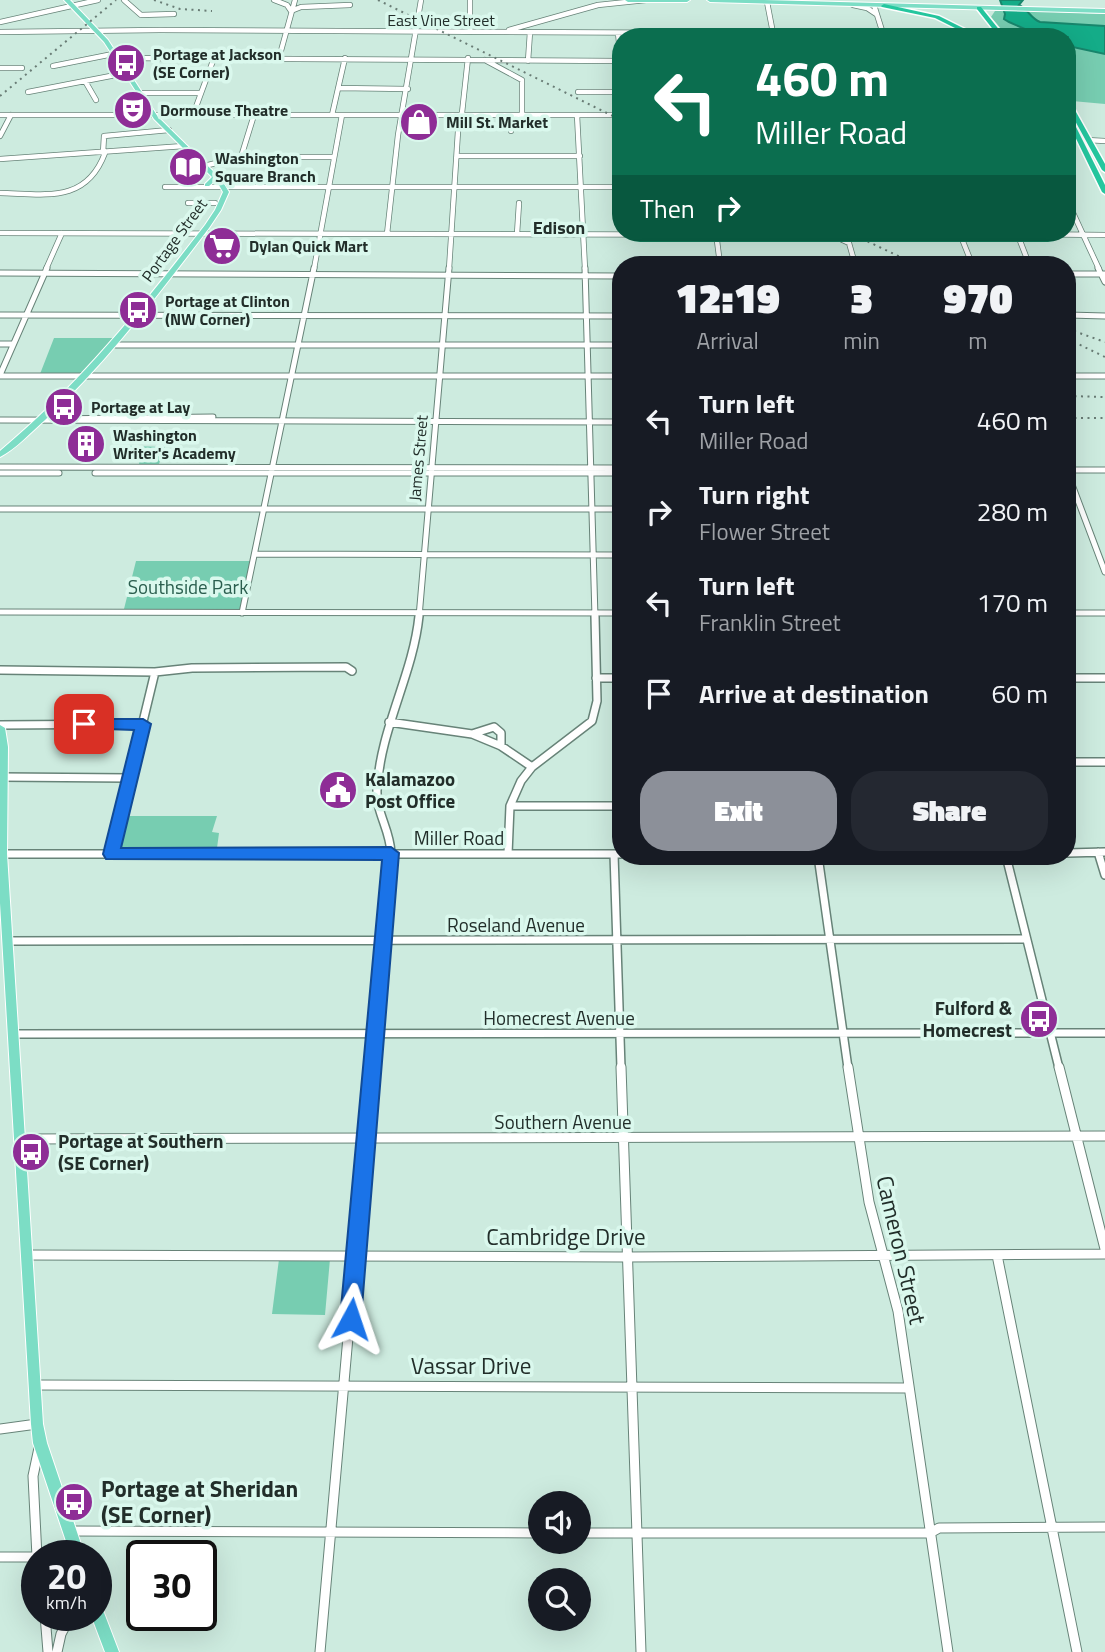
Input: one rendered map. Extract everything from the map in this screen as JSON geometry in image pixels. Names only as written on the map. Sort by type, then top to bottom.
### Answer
[{"type":"highway","points":[[884,6],[922,12],[953,23]]},
{"type":"highway","points":[[935,7],[934,13],[962,28]]},
{"type":"highway","points":[[979,8],[995,28]]},
{"type":"highway","points":[[1076,120],[1105,192]]},
{"type":"highway","points":[[1076,124],[1105,179]]},
{"type":"highway","points":[[1076,128],[1105,170]]},
{"type":"main road","name":"Portage Street","points":[[0,455],[43,421],[116,345],[201,233],[222,203],[226,192],[216,177],[154,115],[97,30],[67,0]]},
{"type":"main road","points":[[628,0],[687,0]]},
{"type":"main road","points":[[710,0],[935,7]]},
{"type":"main road","points":[[874,5],[1105,11]]},
{"type":"main road","points":[[207,185],[216,177]]},
{"type":"main road","points":[[0,727],[2,854],[7,942],[5,996],[13,1034],[21,1139],[37,1424],[40,1443],[74,1540]]},
{"type":"main road","points":[[104,1631],[112,1652]]},
{"type":"street","points":[[0,22],[98,0]]},
{"type":"street","points":[[124,0],[141,15],[173,14]]},
{"type":"street","points":[[274,0],[286,5],[291,11]]},
{"type":"street","points":[[279,58],[295,0]]},
{"type":"street","points":[[387,234],[402,115],[421,0]]},
{"type":"street","points":[[470,0],[470,32]]},
{"type":"street","points":[[502,32],[609,0]]},
{"type":"street","points":[[581,9],[612,2],[644,1]]},
{"type":"street","points":[[767,2],[772,28]]},
{"type":"street","points":[[849,4],[865,8],[876,15]]},
{"type":"street","points":[[291,11],[301,7],[350,5]]},
{"type":"street","points":[[874,5],[881,28]]},
{"type":"street","points":[[522,26],[522,30],[528,32],[528,61]]},
{"type":"street","name":"East Vine Street","points":[[0,32],[97,30],[612,33]]},
{"type":"street","points":[[53,66],[64,62],[115,56],[482,58],[612,62]]},
{"type":"street","points":[[193,115],[214,58]]},
{"type":"street","points":[[332,115],[345,58]]},
{"type":"street","name":"James Street","points":[[320,1652],[391,853],[390,834],[377,800],[382,746],[415,646],[456,187],[459,116],[462,113],[468,58]]},
{"type":"street","points":[[482,58],[522,80],[522,116]]},
{"type":"street","points":[[0,68],[22,68]]},
{"type":"street","points":[[28,92],[126,73]]},
{"type":"street","points":[[85,81],[96,100]]},
{"type":"street","points":[[338,88],[408,89]]},
{"type":"street","points":[[578,92],[612,92]]},
{"type":"street","points":[[139,93],[201,93]]},
{"type":"street","points":[[0,115],[612,115]]},
{"type":"street","points":[[0,136],[11,115]]},
{"type":"street","points":[[241,158],[254,115]]},
{"type":"street","points":[[242,613],[321,234],[342,115]]},
{"type":"street","points":[[508,854],[510,806],[521,781],[533,768],[592,721],[596,714],[584,234],[577,115]]},
{"type":"street","points":[[511,116],[511,131]]},
{"type":"street","points":[[0,191],[61,192],[82,184],[95,176],[104,153],[104,128]]},
{"type":"street","points":[[104,136],[169,130]]},
{"type":"street","points":[[1076,139],[1105,141]]},
{"type":"street","points":[[0,159],[184,146]]},
{"type":"street","points":[[457,156],[580,156]]},
{"type":"street","points":[[204,166],[241,158],[334,157]]},
{"type":"street","points":[[165,187],[612,187]]},
{"type":"street","points":[[188,203],[215,203]]},
{"type":"street","points":[[517,234],[519,203]]},
{"type":"street","points":[[1076,220],[1105,282]]},
{"type":"street","points":[[0,233],[612,234]]},
{"type":"street","points":[[62,233],[0,376],[612,376]]},
{"type":"street","points":[[1076,235],[1105,235]]},
{"type":"street","points":[[0,272],[612,274]]},
{"type":"street","points":[[1076,274],[1103,274]]},
{"type":"street","points":[[0,315],[612,316]]},
{"type":"street","points":[[1076,315],[1105,316]]},
{"type":"street","points":[[0,344],[13,344]]},
{"type":"street","points":[[116,345],[612,345]]},
{"type":"street","points":[[1076,376],[1105,376]]},
{"type":"street","points":[[0,420],[612,420]]},
{"type":"street","points":[[0,467],[99,470],[612,470]]},
{"type":"street","points":[[0,473],[99,470]]},
{"type":"street","points":[[1076,472],[1105,470]]},
{"type":"street","points":[[1076,494],[1105,572]]},
{"type":"street","points":[[0,509],[612,509]]},
{"type":"street","points":[[255,554],[612,555]]},
{"type":"street","points":[[0,612],[612,613]]},
{"type":"street","points":[[1076,614],[1105,613]]},
{"type":"street","points":[[0,670],[155,672],[223,668],[346,667],[352,671]]},
{"type":"street","points":[[111,854],[155,672]]},
{"type":"street","points":[[596,678],[612,678]]},
{"type":"street","points":[[1076,678],[1105,678]]},
{"type":"street","points":[[388,722],[472,734],[501,746],[533,768]]},
{"type":"street","points":[[0,727],[143,724]]},
{"type":"street","points":[[472,734],[494,727],[501,733],[501,746]]},
{"type":"street","points":[[1076,762],[1105,762]]},
{"type":"street","points":[[2,777],[129,778]]},
{"type":"street","points":[[510,806],[612,806]]},
{"type":"street","points":[[1076,853],[1101,852],[1105,875]]},
{"type":"street","name":"Miller Road","points":[[2,854],[612,854]]},
{"type":"street","points":[[618,865],[616,940],[641,1652]]},
{"type":"street","name":"Cameron Street","points":[[819,865],[869,1202],[898,1311],[948,1652]]},
{"type":"street","points":[[1008,865],[1105,1251]]},
{"type":"street","name":"Roseland Avenue","points":[[7,942],[1026,939]]},
{"type":"street","name":"Homecrest Avenue","points":[[13,1034],[1105,1032]]},
{"type":"street","name":"Southern Avenue","points":[[21,1139],[1105,1136]]},
{"type":"street","name":"Cambridge Drive","points":[[26,1255],[626,1257],[997,1255],[1105,1251]]},
{"type":"street","points":[[997,1255],[1077,1652]]},
{"type":"street","name":"Vassar Drive","points":[[34,1385],[908,1388]]},
{"type":"street","points":[[0,1429],[37,1424]]},
{"type":"street","points":[[36,1540],[33,1476],[40,1443]]},
{"type":"street","points":[[591,1533],[930,1534],[939,1528],[1105,1527]]},
{"type":"street","points":[[71,1531],[528,1533]]},
{"type":"street","points":[[0,1557],[21,1557]]},
{"type":"street","points":[[46,1631],[48,1652]]},
{"type":"street","points":[[57,1652],[63,1631]]},
{"type":"green space","points":[[995,11],[1004,11],[1006,21],[1022,28],[1000,28],[991,17]]},
{"type":"green space","points":[[1029,11],[1105,14],[1105,26],[1040,22],[1031,17]]},
{"type":"green space","points":[[1076,47],[1105,54],[1105,104],[1076,101]]},
{"type":"green space","points":[[54,338],[116,338],[83,373],[40,374]]},
{"type":"green space","points":[[129,446],[165,447],[159,464],[139,464],[140,459],[119,459]]},
{"type":"green space","name":"Southside Park","points":[[136,561],[253,561],[242,613],[123,613]]},
{"type":"green space","points":[[126,816],[217,816],[212,832],[219,833],[217,848],[118,848]]},
{"type":"green space","points":[[279,1259],[330,1259],[325,1315],[272,1314]]},
{"type":"shaded area","points":[[1000,0],[1023,0],[1019,5],[1040,22],[1105,26],[1105,54],[1076,48],[1076,28],[1023,28],[1004,19]]},
{"type":"railway","points":[[0,96],[116,0]]},
{"type":"railway","points":[[154,0],[180,9],[212,11]]},
{"type":"railway","points":[[378,0],[612,116]]},
{"type":"railway","points":[[869,242],[898,256]]},
{"type":"railway","points":[[1076,332],[1105,342]]},
{"type":"railway","points":[[1076,343],[1105,357]]},
{"type":"railway","points":[[1076,396],[1105,397]]},
{"type":"railway","points":[[1076,418],[1105,418]]},
{"type":"place","name":"Portage at Jackson (SE Corner)","points":[[126,63]]},
{"type":"place","name":"Dormouse Theatre","points":[[133,110]]},
{"type":"place","name":"Mill St. Market","points":[[419,122]]},
{"type":"place","name":"Washington Square Branch","points":[[188,167]]},
{"type":"place","name":"Dylan Quick Mart","points":[[222,246]]},
{"type":"place","name":"Portage at Clinton (NW Corner)","points":[[138,310]]},
{"type":"place","name":"Portage at Lay","points":[[64,407]]},
{"type":"place","name":"Washington Writer's Academy","points":[[86,444]]},
{"type":"place","name":"Kalamazoo Post Office","points":[[338,790]]},
{"type":"place","name":"Fulford & Homecrest","points":[[1039,1019]]},
{"type":"place","name":"Portage at Southern (SE Corner)","points":[[31,1152]]},
{"type":"place","name":"Portage at Sheridan (SE Corner)","points":[[74,1502]]},
{"type":"district","name":"Edison","points":[[559,228]]},
{"type":"route","points":[[84,724],[143,724],[111,854],[391,853],[351,1319]]}]
